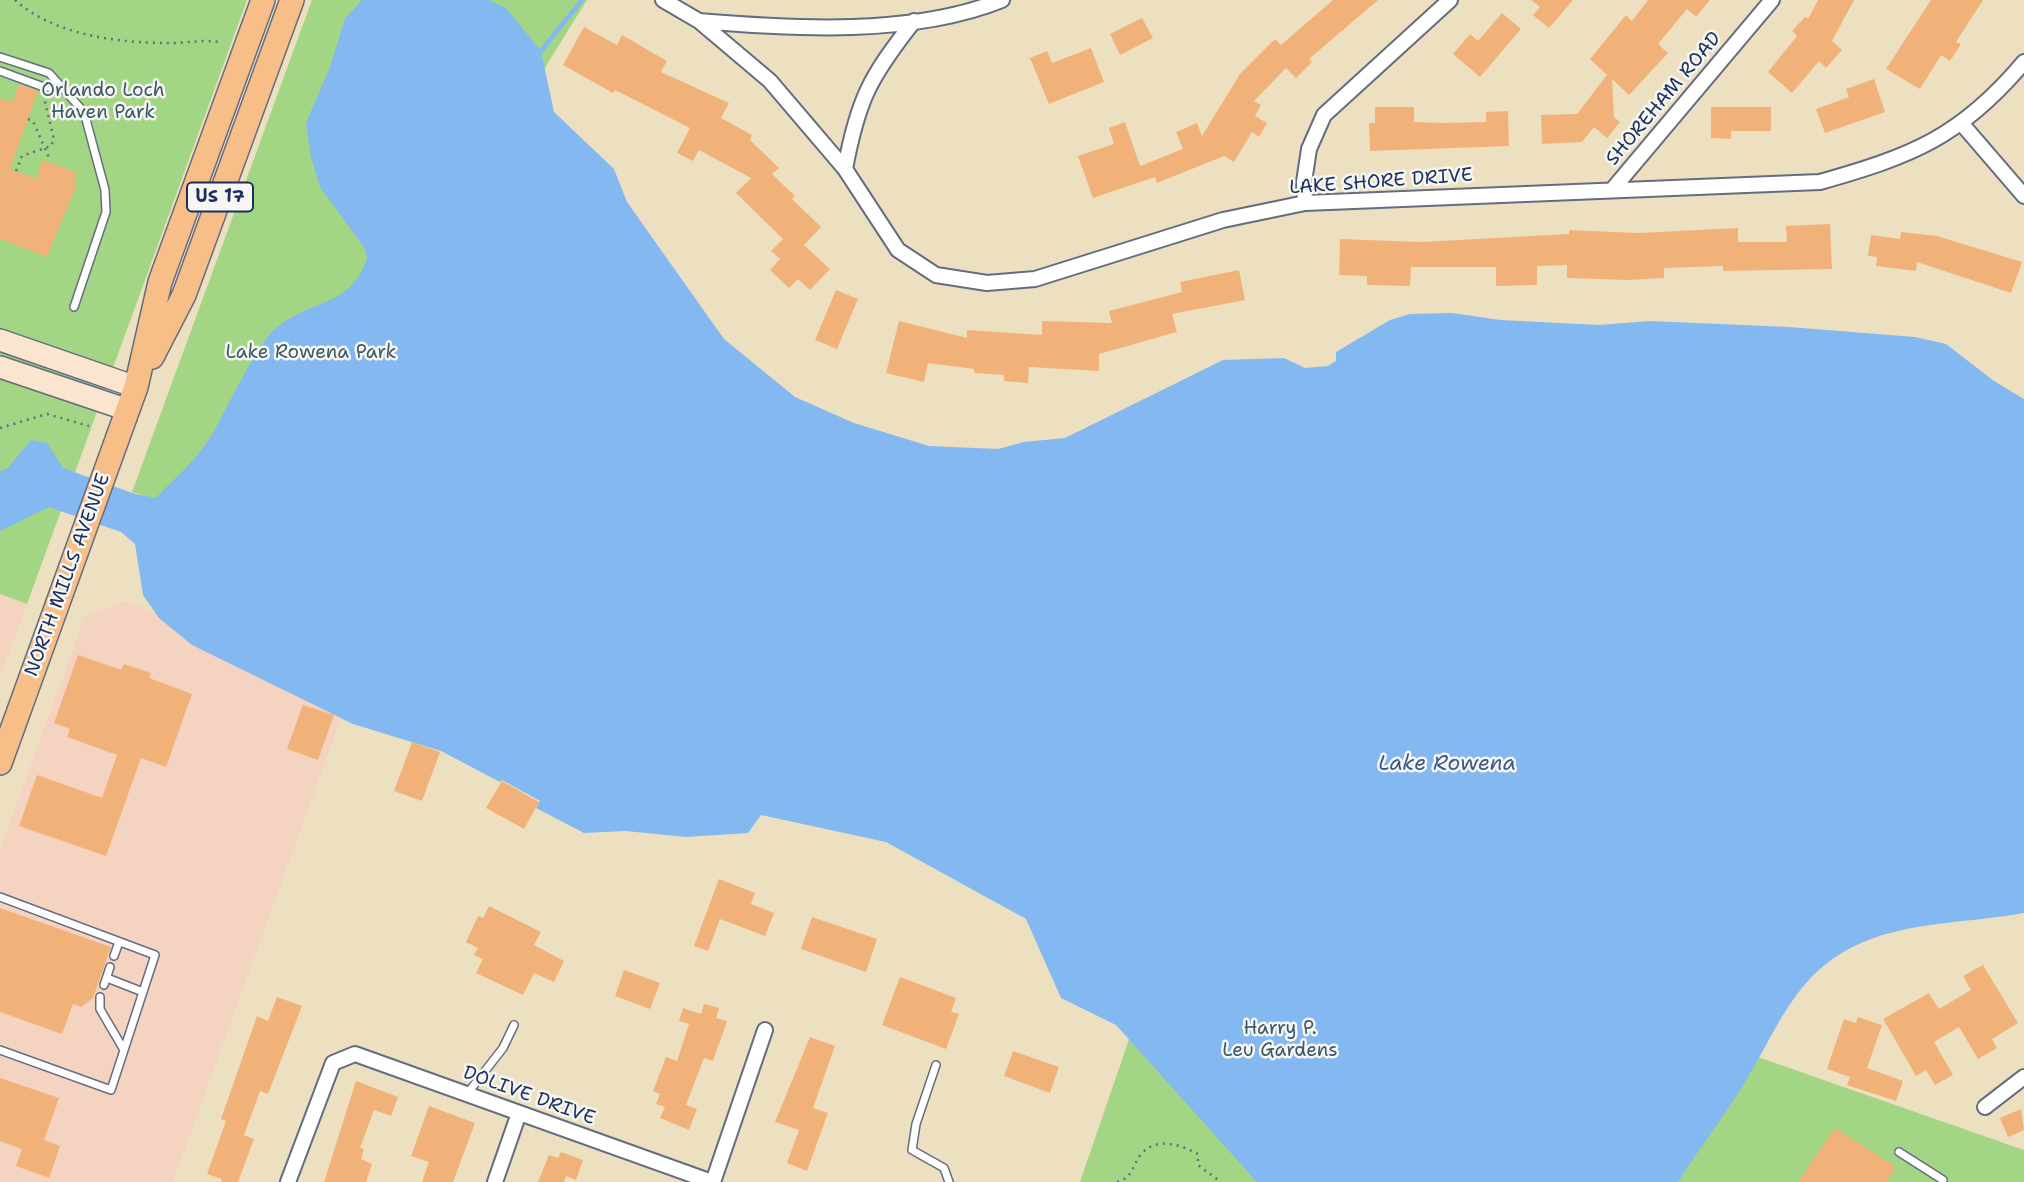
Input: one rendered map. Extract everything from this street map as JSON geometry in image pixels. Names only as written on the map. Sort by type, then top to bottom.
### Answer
[{"type":"main road","name":"NORTH MILLS AVENUE","points":[[0,763],[136,387],[160,282],[263,0]]},
{"type":"main road","name":"NORTH MILLS AVENUE","points":[[136,387],[184,295],[292,0]]},
{"type":"main road","points":[[0,340],[136,387]]},
{"type":"main road","points":[[0,367],[128,410]]},
{"type":"street","name":"LAKE SHORE DRIVE","points":[[663,0],[699,21],[769,81],[845,169],[898,250],[936,275],[987,283],[1035,279],[1223,220],[1305,203],[1820,182],[1887,163],[1933,142],[1962,124],[1999,92],[2024,62]]},
{"type":"street","points":[[699,21],[800,29],[914,21],[1002,0]]},
{"type":"street","points":[[1305,203],[1304,182],[1309,149],[1324,115],[1450,0]]},
{"type":"street","name":"SHOREHAM ROAD","points":[[1612,190],[1772,0]]},
{"type":"street","points":[[845,169],[854,120],[866,88],[914,21]]},
{"type":"street","points":[[1962,124],[2024,196]]},
{"type":"street","points":[[713,1182],[765,1030]]},
{"type":"street","name":"DOLIVE DRIVE","points":[[288,1182],[333,1063],[355,1054],[713,1182]]},
{"type":"street","points":[[1985,1107],[2024,1077]]},
{"type":"street","points":[[495,1182],[519,1113]]},
{"type":"lane","points":[[0,57],[49,73],[84,112],[105,190],[106,212],[74,307]]},
{"type":"lane","points":[[0,71],[41,86],[62,89]]},
{"type":"lane","points":[[0,897],[155,955],[111,1090],[0,1050]]},
{"type":"lane","points":[[114,956],[119,942]]},
{"type":"lane","points":[[110,967],[105,981],[143,992]]},
{"type":"lane","points":[[100,997],[100,1009],[124,1050]]},
{"type":"lane","points":[[467,1094],[503,1048],[514,1025]]},
{"type":"lane","points":[[936,1065],[916,1124],[912,1150],[944,1168],[949,1182]]},
{"type":"lane","points":[[1899,1152],[1943,1180]]},
{"type":"path","points":[[15,0],[50,22],[97,36],[168,44],[203,39],[219,42]]},
{"type":"path","points":[[16,172],[22,156],[51,146],[54,139],[45,100],[38,92]]},
{"type":"path","points":[[28,119],[33,121],[49,158]]},
{"type":"path","points":[[0,428],[47,414],[89,426]]},
{"type":"path","points":[[1116,1182],[1125,1180],[1142,1154],[1159,1144],[1180,1144],[1198,1154],[1198,1165],[1221,1182]]},
{"type":"shaded area","points":[[0,594],[27,604],[0,678]]},
{"type":"shaded area","points":[[124,601],[354,683],[173,1182],[0,1182],[0,850],[85,616]]},
{"type":"green space","name":"Orlando Loch Haven Park","points":[[0,0],[247,0],[27,604],[0,594]]},
{"type":"green space","name":"Lake Rowena Park","points":[[312,0],[587,0],[531,90],[236,526],[132,492]]},
{"type":"green space","name":"Harry P. Leu Gardens","points":[[1191,859],[2024,1150],[2024,1182],[1080,1182]]},
{"type":"water","name":"Lake Rowena","points":[[362,0],[489,0],[506,8],[541,51],[554,112],[614,169],[627,202],[724,339],[795,397],[854,423],[929,446],[998,449],[1024,442],[1065,438],[1223,360],[1284,358],[1305,368],[1328,366],[1336,361],[1336,352],[1390,320],[1410,314],[1452,313],[1500,320],[1599,325],[1650,321],[1789,327],[1915,337],[1946,344],[1994,381],[2024,399],[2024,913],[1900,930],[1861,943],[1821,968],[1792,1001],[1739,1092],[1678,1182],[1257,1182],[1116,1025],[1061,998],[1026,919],[886,842],[761,815],[748,833],[686,837],[626,831],[584,833],[536,808],[540,801],[502,780],[500,782],[441,751],[353,724],[192,645],[159,618],[143,595],[135,544],[121,532],[49,507],[0,531],[0,471],[7,469],[31,440],[47,443],[63,468],[135,494],[156,498],[204,446],[257,352],[273,331],[300,313],[338,296],[359,276],[367,259],[365,249],[320,187],[311,157],[306,123],[330,67],[345,19]]},
{"type":"building","points":[[1333,0],[1378,0],[1309,59],[1312,62],[1296,78],[1286,68],[1254,101],[1261,105],[1255,116],[1267,123],[1259,137],[1252,132],[1234,162],[1224,156],[1157,183],[1155,177],[1093,198],[1078,156],[1114,144],[1109,128],[1125,122],[1140,166],[1183,149],[1176,132],[1197,123],[1202,136],[1240,74],[1275,39],[1281,45]]},
{"type":"building","points":[[1531,0],[1573,0],[1549,28],[1533,15],[1540,7]]},
{"type":"building","points":[[1648,0],[1710,0],[1696,17],[1687,9],[1658,44],[1668,53],[1629,95],[1612,79],[1614,117],[1620,122],[1607,138],[1594,127],[1582,142],[1542,144],[1541,115],[1577,114],[1607,75],[1590,59],[1626,15],[1632,21]]},
{"type":"building","points":[[1818,0],[1854,0],[1832,41],[1842,50],[1826,68],[1819,61],[1792,93],[1768,72],[1797,36],[1792,31],[1805,17],[1808,19]]},
{"type":"building","points":[[1931,0],[1983,0],[1956,42],[1961,44],[1950,61],[1941,55],[1920,89],[1886,69]]},
{"type":"building","points":[[1502,13],[1521,29],[1480,77],[1453,54],[1470,34],[1478,41]]},
{"type":"building","points":[[1142,18],[1153,38],[1120,55],[1110,34]]},
{"type":"building","points":[[584,27],[617,45],[622,35],[667,61],[661,72],[729,103],[721,118],[752,135],[750,140],[779,168],[772,174],[795,196],[792,199],[821,227],[804,245],[830,269],[810,290],[798,279],[789,288],[770,270],[780,259],[771,251],[783,239],[736,193],[751,178],[699,150],[693,161],[677,153],[690,128],[615,90],[613,93],[563,65]]},
{"type":"building","points":[[1091,48],[1104,82],[1049,104],[1030,58],[1047,51],[1052,63]]},
{"type":"building","points":[[1874,79],[1885,112],[1825,133],[1816,109],[1849,97],[1846,89]]},
{"type":"building","points":[[19,84],[38,91],[10,169],[36,179],[43,160],[77,173],[74,183],[77,184],[47,257],[0,239],[0,98],[12,103]]},
{"type":"building","points":[[1375,107],[1414,107],[1414,122],[1443,123],[1486,122],[1486,112],[1508,111],[1509,146],[1370,151],[1369,123],[1375,123]]},
{"type":"building","points":[[1711,107],[1771,107],[1771,131],[1731,131],[1731,139],[1711,138]]},
{"type":"building","points":[[1830,224],[1832,269],[1723,271],[1723,266],[1664,268],[1664,278],[1628,280],[1567,278],[1567,265],[1537,266],[1537,285],[1496,286],[1496,267],[1411,267],[1410,286],[1367,285],[1367,276],[1339,275],[1340,239],[1421,242],[1569,234],[1569,230],[1638,233],[1738,228],[1738,242],[1787,242],[1786,226]]},
{"type":"building","points":[[1901,232],[1937,236],[2022,262],[2011,293],[1917,262],[1916,271],[1876,266],[1877,257],[1868,256],[1871,235],[1900,239]]},
{"type":"building","points":[[1239,270],[1245,300],[1172,314],[1177,332],[1099,354],[1099,371],[1029,367],[1028,383],[1004,381],[1004,375],[974,373],[974,369],[928,363],[924,382],[886,373],[899,321],[967,338],[967,330],[1042,335],[1042,321],[1112,323],[1109,311],[1182,292],[1180,282]]},
{"type":"building","points":[[836,290],[858,299],[837,349],[815,340]]},
{"type":"building","points":[[78,655],[121,670],[124,664],[151,673],[149,678],[192,694],[166,767],[141,758],[106,856],[19,826],[37,775],[102,798],[117,755],[67,737],[70,729],[54,723]]},
{"type":"building","points":[[303,705],[334,715],[318,760],[287,749]]},
{"type":"building","points":[[412,742],[440,752],[422,801],[394,791]]},
{"type":"building","points":[[502,781],[539,802],[524,829],[486,808]]},
{"type":"building","points":[[719,879],[755,893],[751,904],[774,913],[765,936],[720,919],[708,951],[694,946]]},
{"type":"building","points":[[489,906],[541,932],[534,945],[564,961],[554,982],[534,973],[523,995],[476,973],[483,959],[474,955],[478,948],[466,942],[478,916],[483,918]]},
{"type":"building","points":[[0,908],[111,947],[93,998],[81,1007],[73,1004],[62,1034],[0,1012]]},
{"type":"building","points":[[812,917],[877,939],[866,972],[801,949]]},
{"type":"building","points":[[1983,965],[2018,1023],[1992,1039],[1997,1048],[1978,1059],[1959,1027],[1934,1042],[1953,1075],[1935,1085],[1926,1070],[1916,1076],[1883,1019],[1929,993],[1939,1009],[1971,990],[1963,976]]},
{"type":"building","points":[[624,970],[660,983],[650,1009],[615,996]]},
{"type":"building","points":[[900,977],[956,998],[951,1012],[959,1014],[946,1049],[882,1025]]},
{"type":"building","points":[[277,997],[302,1006],[268,1094],[260,1091],[244,1135],[254,1139],[238,1182],[221,1182],[222,1179],[207,1174],[226,1121],[221,1119],[257,1016],[268,1021]]},
{"type":"building","points":[[704,1004],[719,1008],[716,1018],[727,1021],[713,1061],[704,1058],[686,1105],[697,1109],[689,1130],[660,1118],[665,1107],[656,1104],[660,1094],[653,1091],[666,1057],[677,1061],[689,1024],[679,1021],[683,1008],[701,1014]]},
{"type":"building","points":[[1858,1017],[1882,1025],[1867,1068],[1903,1081],[1896,1101],[1847,1085],[1850,1077],[1827,1069],[1844,1019],[1856,1023]]},
{"type":"building","points":[[810,1037],[835,1046],[813,1108],[828,1113],[807,1171],[787,1163],[799,1130],[775,1122]]},
{"type":"building","points":[[1013,1051],[1059,1067],[1050,1093],[1004,1076]]},
{"type":"building","points":[[0,1078],[59,1098],[44,1140],[60,1146],[49,1178],[16,1166],[22,1149],[0,1141]]},
{"type":"building","points":[[356,1081],[398,1097],[391,1116],[374,1110],[360,1148],[364,1149],[361,1159],[372,1164],[366,1182],[324,1182]]},
{"type":"building","points":[[429,1106],[475,1123],[453,1182],[422,1182],[429,1162],[411,1156]]},
{"type":"building","points":[[2021,1109],[2024,1130],[2008,1137],[2000,1118]]},
{"type":"building","points":[[1835,1128],[1896,1167],[1886,1182],[1798,1182]]},
{"type":"building","points":[[561,1152],[583,1160],[576,1180],[566,1176],[564,1182],[538,1182],[549,1155],[558,1158]]},
{"type":"waterway","points":[[541,51],[582,0]]}]
